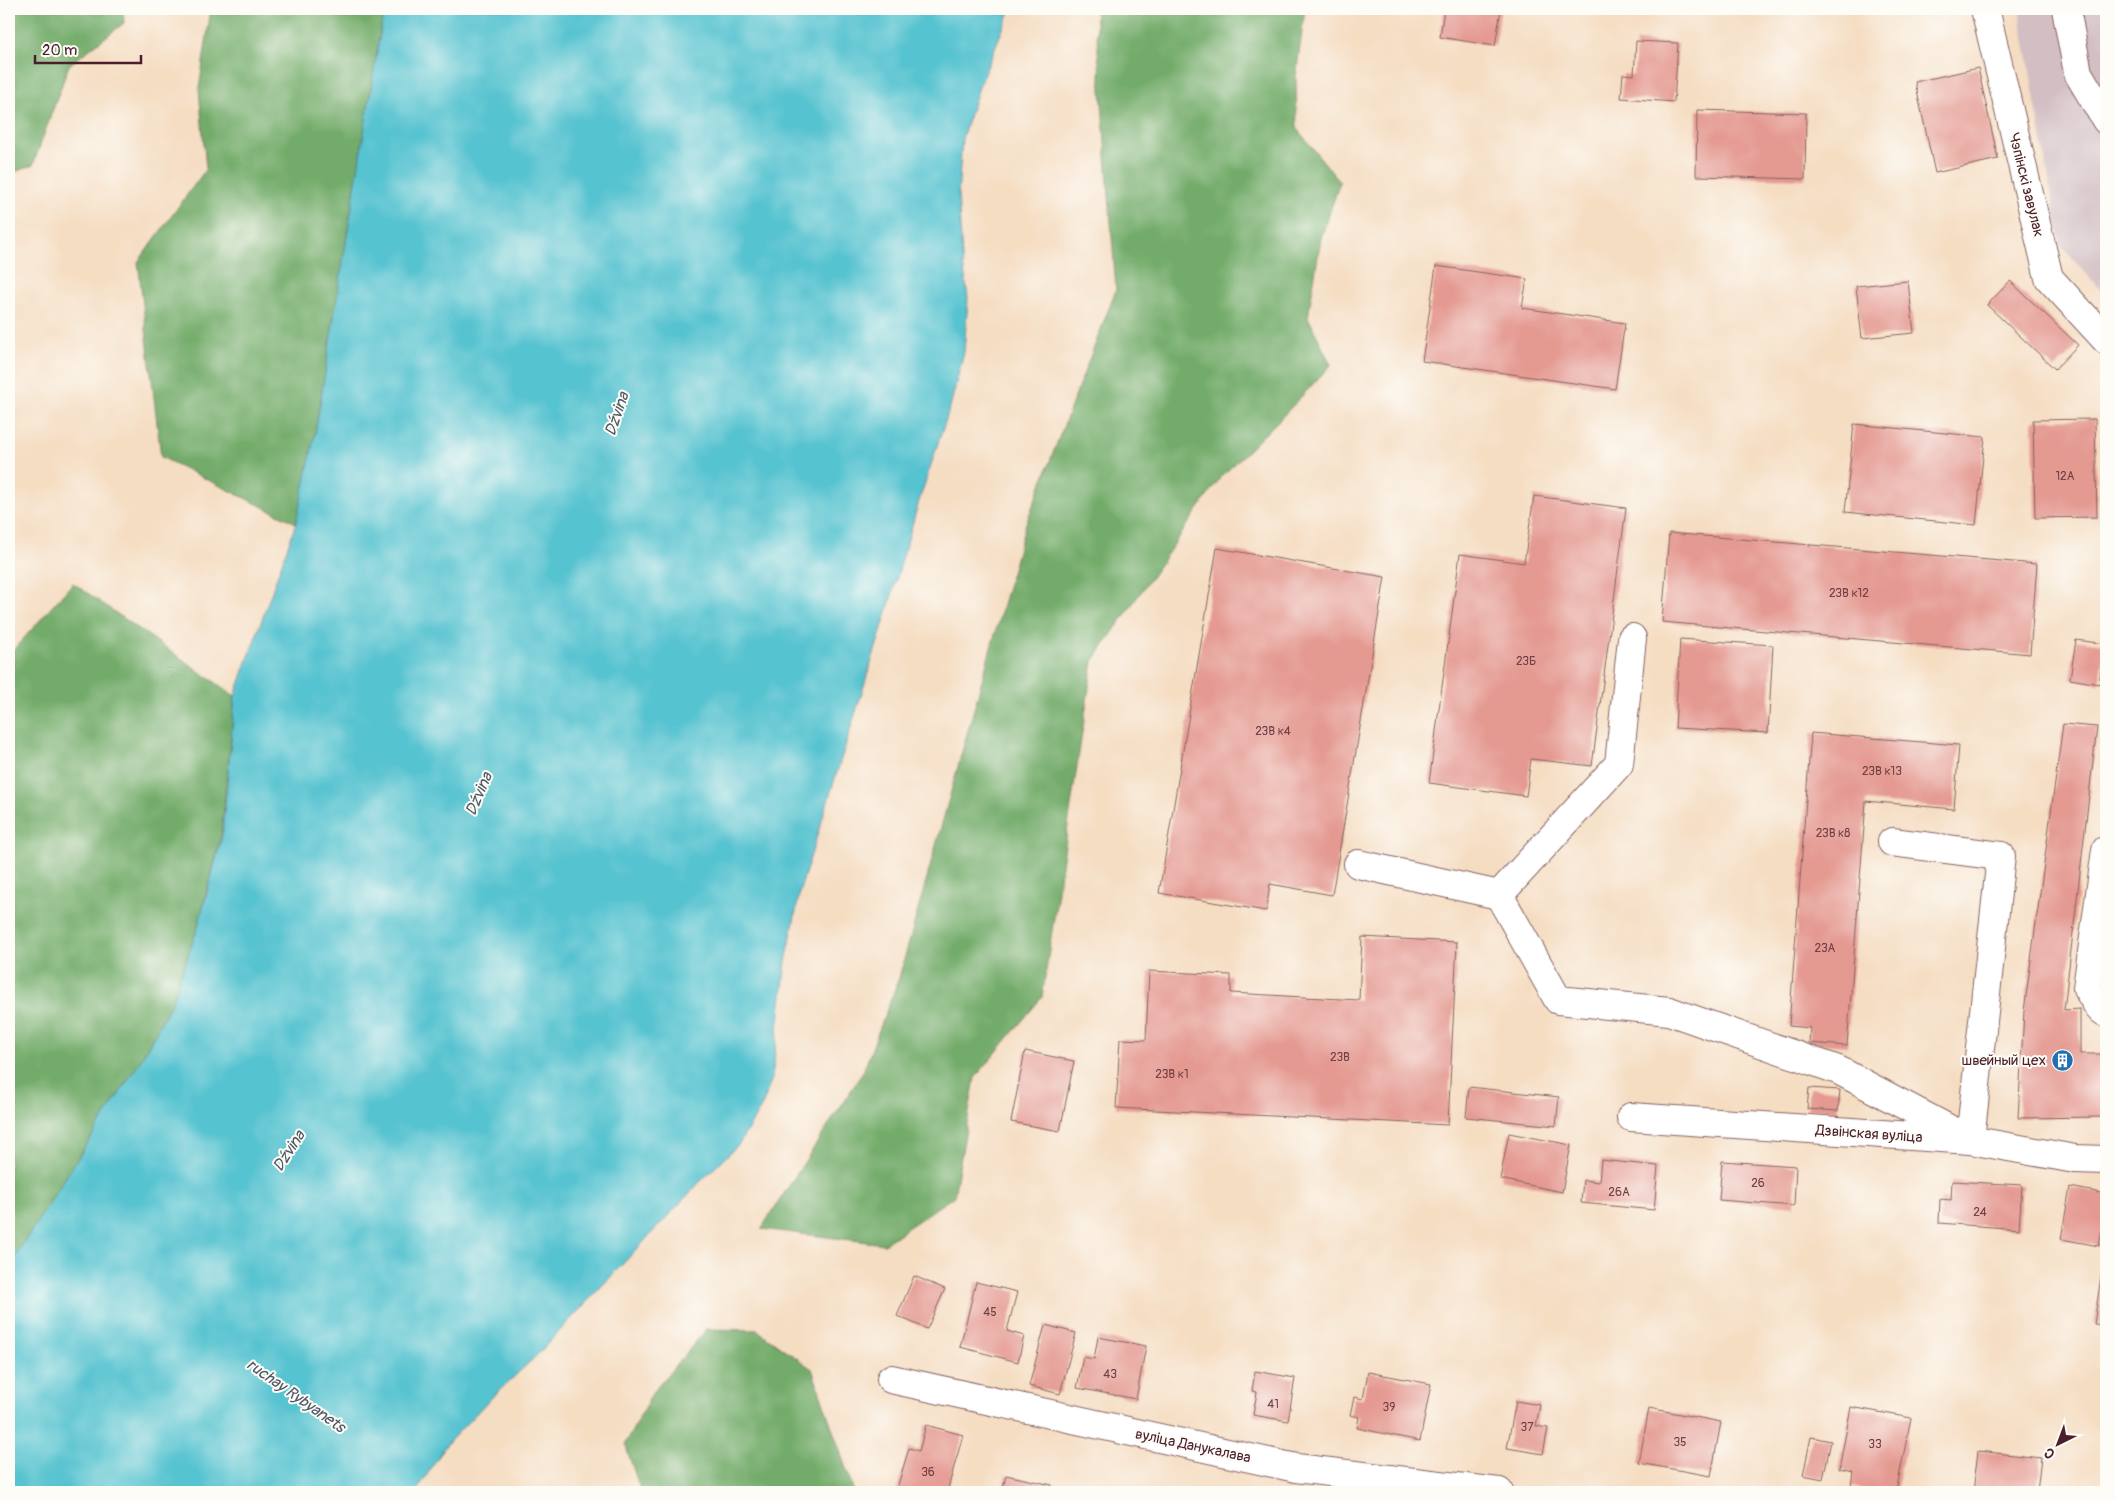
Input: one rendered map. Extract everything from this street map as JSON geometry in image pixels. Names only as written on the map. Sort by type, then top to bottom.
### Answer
[{"type":"street","name":"Чэпінскі завулак","points":[[1985,9],[2049,278],[2106,340]]},
{"type":"street","points":[[2066,9],[2078,72],[2106,120]]},
{"type":"street","points":[[1498,895],[1619,764],[1632,638]]},
{"type":"street","points":[[1358,864],[1498,895],[1558,1000],[1669,1011],[1838,1070],[1970,1140],[2001,856],[1892,842]]},
{"type":"street","points":[[2106,850],[2087,988],[2099,1008],[2106,1013]]},
{"type":"street","name":"Дзвінская вуліца","points":[[1631,1117],[1970,1140],[2075,1159],[2106,1160]]},
{"type":"street","name":"вуліца Данукалава","points":[[891,1379],[1296,1468],[1499,1492]]},
{"type":"shaded area","points":[[2019,9],[2106,9],[2106,296],[2060,244]]},
{"type":"green space","points":[[9,9],[123,9],[124,23],[69,65],[33,165],[9,174]]},
{"type":"green space","points":[[211,9],[384,9],[315,434],[296,523],[161,457],[138,262],[206,169],[199,89]]},
{"type":"green space","points":[[1095,9],[1305,9],[1296,76],[1297,129],[1340,182],[1321,238],[1308,317],[1331,365],[1220,478],[1093,661],[1042,997],[975,1078],[954,1196],[884,1244],[761,1229],[863,1072],[899,978],[1025,526],[1116,290]]},
{"type":"green space","points":[[73,583],[235,696],[221,836],[197,930],[171,1004],[142,1058],[9,1266],[9,655]]},
{"type":"green space","points":[[707,1329],[757,1330],[812,1369],[854,1492],[641,1492],[625,1444],[653,1392]]},
{"type":"water","points":[[384,9],[1011,9],[980,84],[962,138],[958,195],[962,257],[968,298],[964,352],[950,407],[919,501],[884,622],[800,890],[786,962],[772,1078],[762,1106],[739,1144],[699,1183],[535,1357],[486,1403],[446,1445],[416,1492],[9,1492],[9,1266],[142,1058],[171,1004],[197,930],[222,836],[235,696],[296,523],[315,434]]},
{"type":"building","points":[[1444,9],[1501,9],[1495,46],[1440,37]]},
{"type":"building","points":[[1636,41],[1678,43],[1674,102],[1621,98],[1623,74],[1634,75]]},
{"type":"building","points":[[1978,68],[1998,159],[1935,173],[1915,82]]},
{"type":"building","points":[[1697,110],[1806,113],[1805,179],[1696,176]]},
{"type":"building","points":[[2106,197],[2106,214],[2105,214],[2103,198]]},
{"type":"building","points":[[1436,266],[1527,279],[1522,308],[1625,323],[1615,389],[1422,361]]},
{"type":"building","points":[[1908,281],[1914,333],[1862,338],[1856,286]]},
{"type":"building","points":[[2010,281],[2078,345],[2055,369],[1987,305]]},
{"type":"building","points":[[2095,419],[2097,517],[2035,518],[2033,420]]},
{"type":"building","points":[[1854,424],[1985,437],[1976,525],[1845,512]]},
{"type":"building","points":[[1534,496],[1626,508],[1592,766],[1531,759],[1526,796],[1429,783],[1460,554],[1524,563]]},
{"type":"building","points":[[1669,533],[2037,564],[2030,654],[1662,622]]},
{"type":"building","points":[[1217,548],[1385,577],[1332,895],[1270,884],[1266,911],[1159,893]]},
{"type":"building","points":[[1680,639],[1773,645],[1768,733],[1675,728]]},
{"type":"building","points":[[2076,640],[2105,644],[2099,684],[2070,679]]},
{"type":"building","points":[[2063,724],[2097,727],[2064,1010],[2080,1009],[2080,1054],[2104,1054],[2103,1065],[2106,1065],[2106,1117],[2018,1118],[2024,1011]]},
{"type":"building","points":[[1811,733],[1959,745],[1954,809],[1866,801],[1847,1046],[1809,1043],[1810,1028],[1789,1026]]},
{"type":"building","points":[[1362,937],[1457,942],[1448,1125],[1116,1108],[1120,1039],[1146,1040],[1149,971],[1231,975],[1231,993],[1359,1000]]},
{"type":"building","points":[[1025,1051],[1074,1061],[1060,1131],[1011,1122]]},
{"type":"building","points":[[1469,1087],[1559,1097],[1556,1126],[1466,1117]]},
{"type":"building","points":[[1809,1088],[1840,1090],[1838,1111],[1807,1109]]},
{"type":"building","points":[[1509,1133],[1571,1145],[1562,1192],[1500,1179]]},
{"type":"building","points":[[1601,1160],[1658,1166],[1654,1210],[1581,1203],[1583,1180],[1599,1182]]},
{"type":"building","points":[[1722,1161],[1796,1166],[1794,1206],[1719,1200]]},
{"type":"building","points":[[1952,1181],[2022,1185],[2019,1229],[1939,1223],[1940,1199],[1951,1200]]},
{"type":"building","points":[[2070,1187],[2106,1194],[2106,1207],[2099,1246],[2061,1239]]},
{"type":"building","points":[[2106,1249],[2106,1325],[2094,1324]]},
{"type":"building","points":[[914,1276],[945,1289],[927,1329],[897,1316]]},
{"type":"building","points":[[976,1282],[1017,1292],[1007,1331],[1024,1336],[1018,1362],[960,1347]]},
{"type":"building","points":[[1045,1325],[1076,1333],[1060,1394],[1029,1386]]},
{"type":"building","points":[[1098,1337],[1146,1346],[1136,1399],[1077,1388],[1083,1357],[1094,1359]]},
{"type":"building","points":[[1255,1371],[1295,1378],[1288,1421],[1253,1415],[1257,1392],[1252,1391]]},
{"type":"building","points":[[1368,1372],[1431,1384],[1420,1441],[1357,1428],[1359,1417],[1350,1415],[1354,1397],[1363,1399]]},
{"type":"building","points":[[1516,1401],[1540,1405],[1536,1426],[1548,1428],[1543,1454],[1507,1448]]},
{"type":"building","points":[[1851,1407],[1911,1418],[1896,1492],[1882,1492],[1851,1486],[1853,1472],[1839,1469]]},
{"type":"building","points":[[1649,1408],[1721,1422],[1711,1476],[1639,1463]]},
{"type":"building","points":[[926,1425],[963,1435],[947,1492],[896,1492],[909,1448],[919,1451]]},
{"type":"building","points":[[1811,1437],[1831,1441],[1823,1479],[1803,1475]]},
{"type":"building","points":[[1978,1451],[2041,1458],[2037,1492],[1973,1492]]},
{"type":"building","points":[[1006,1475],[1052,1485],[1051,1492],[1002,1492]]},
{"type":"place","name":"швейный цех","points":[[2062,1060]]},
{"type":"water label","name":"Dźvina","points":[[617,414]]},
{"type":"water label","name":"Dźvina","points":[[479,794]]},
{"type":"water label","name":"Dźvina","points":[[289,1151]]},
{"type":"water label","name":"ruchay Rybyanets","points":[[296,1396]]}]
